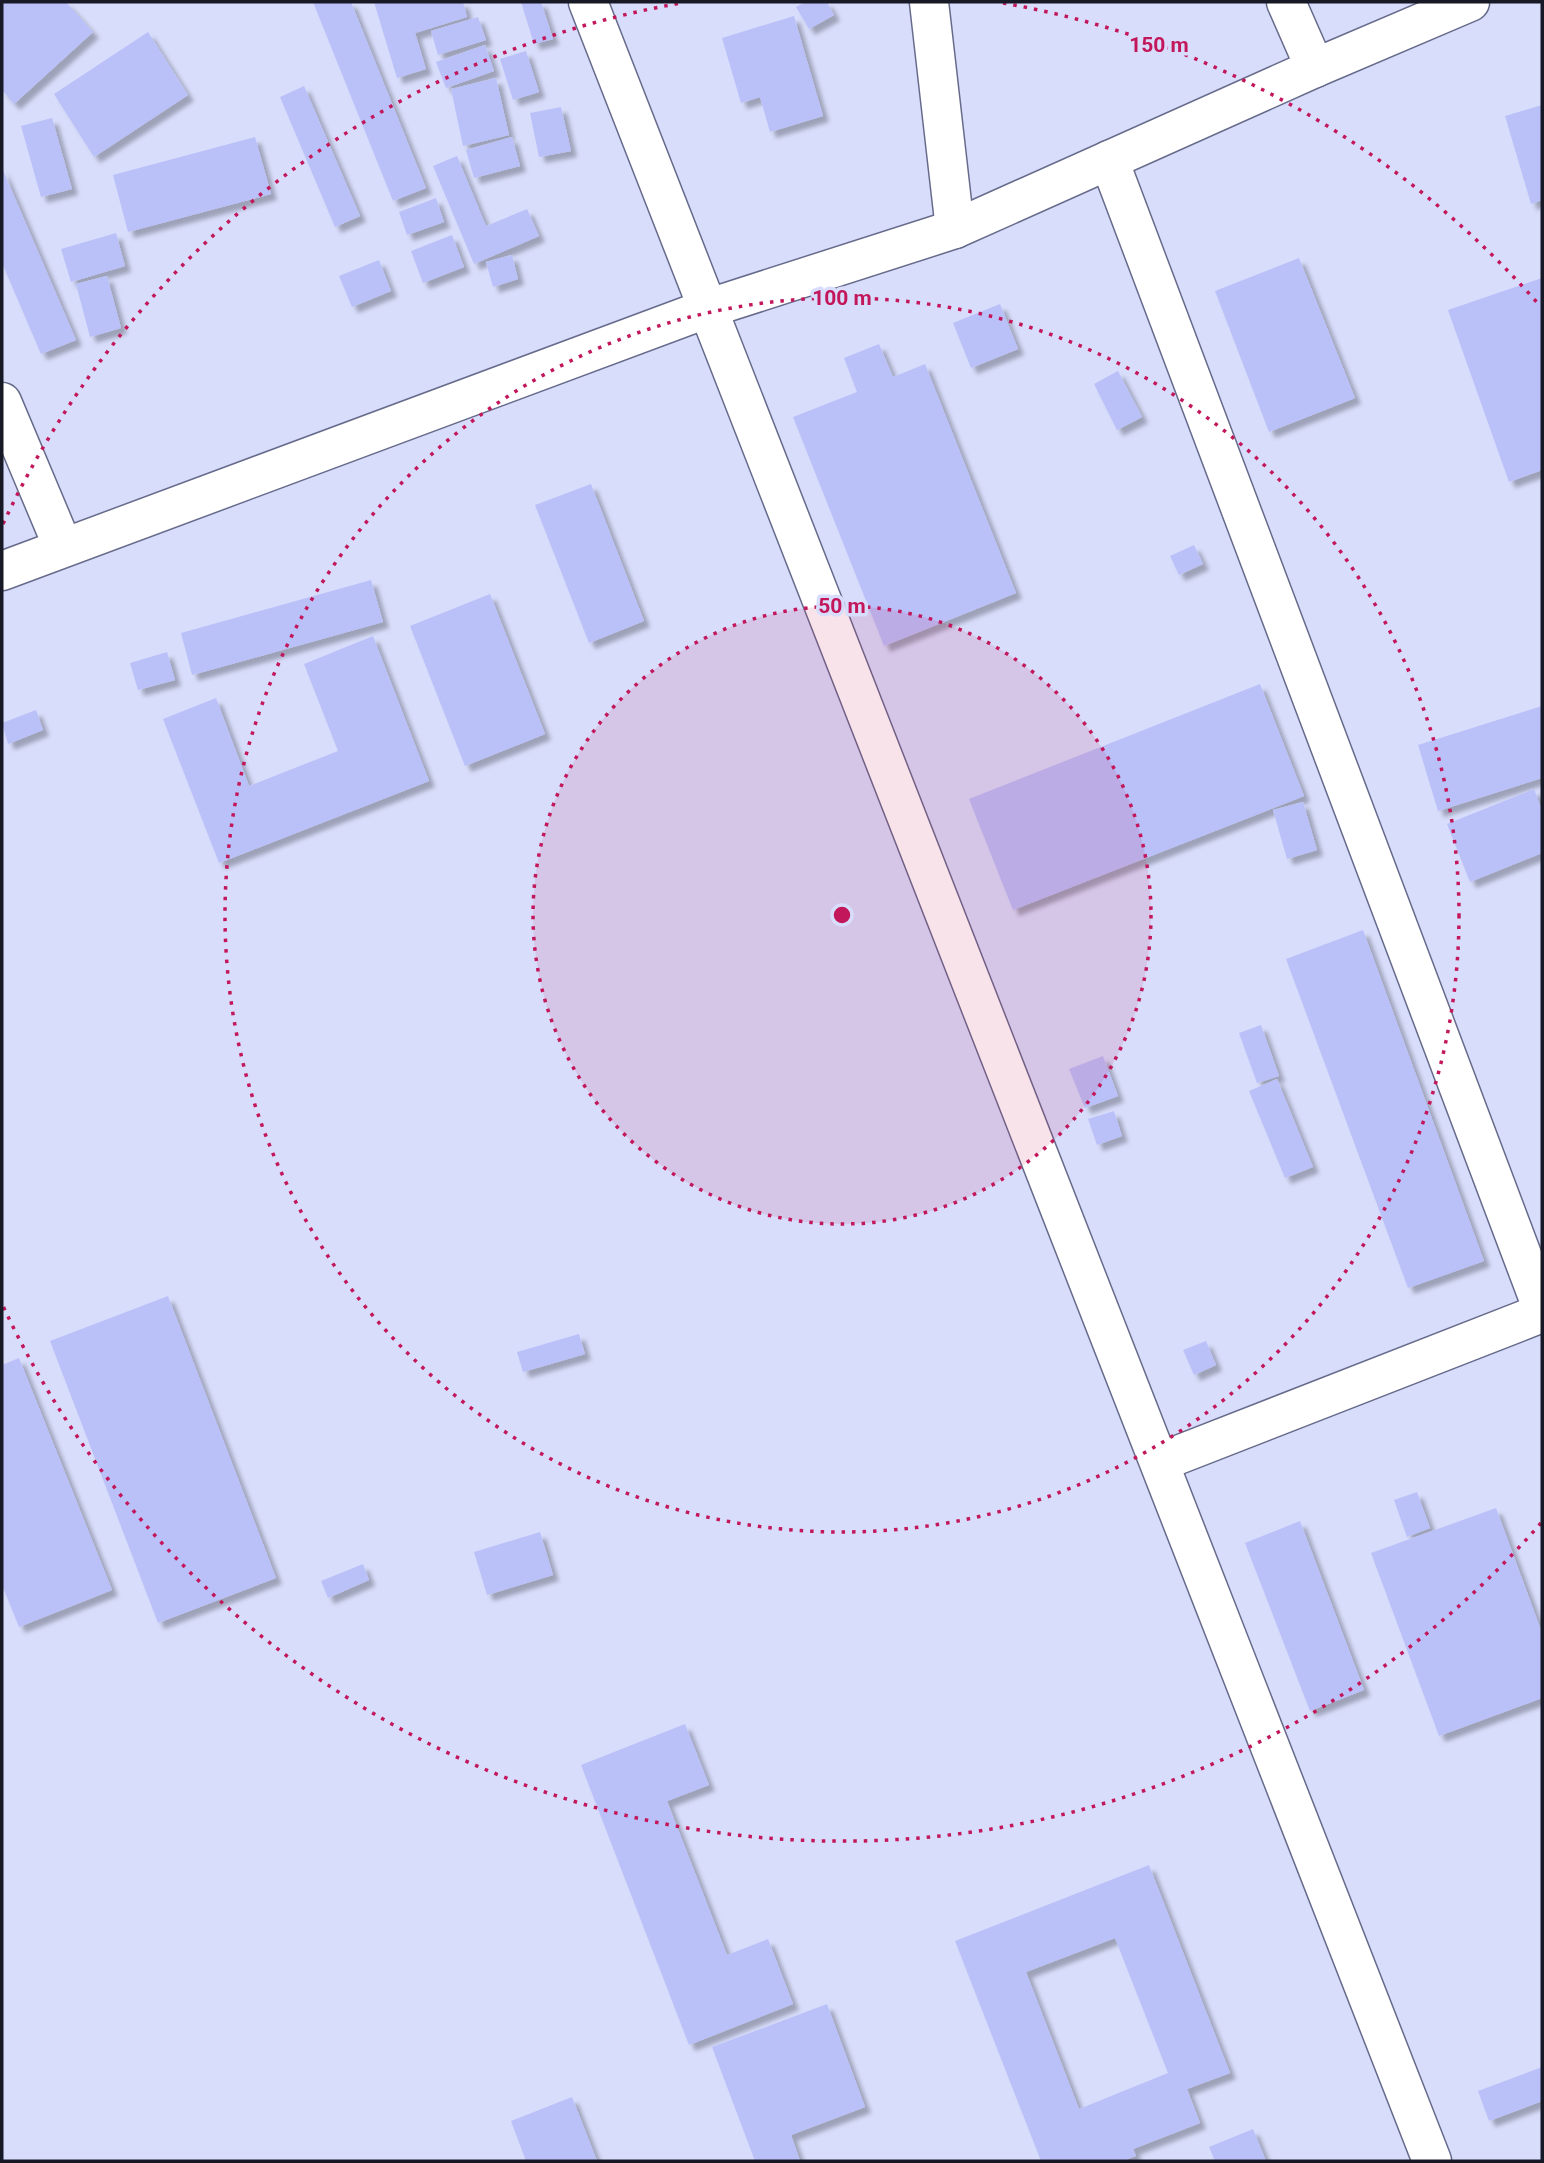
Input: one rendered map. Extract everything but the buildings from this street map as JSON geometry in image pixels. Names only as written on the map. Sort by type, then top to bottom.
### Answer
[{"type":"street","points":[[588,2],[1432,2161]]},
{"type":"street","points":[[929,2],[955,229]]},
{"type":"street","points":[[1286,2],[1315,68]]},
{"type":"street","points":[[2,571],[706,309],[955,229],[1315,68],[1470,2]]},
{"type":"street","points":[[1109,160],[1542,1311],[1160,1462]]},
{"type":"street","points":[[2,402],[62,547]]}]
